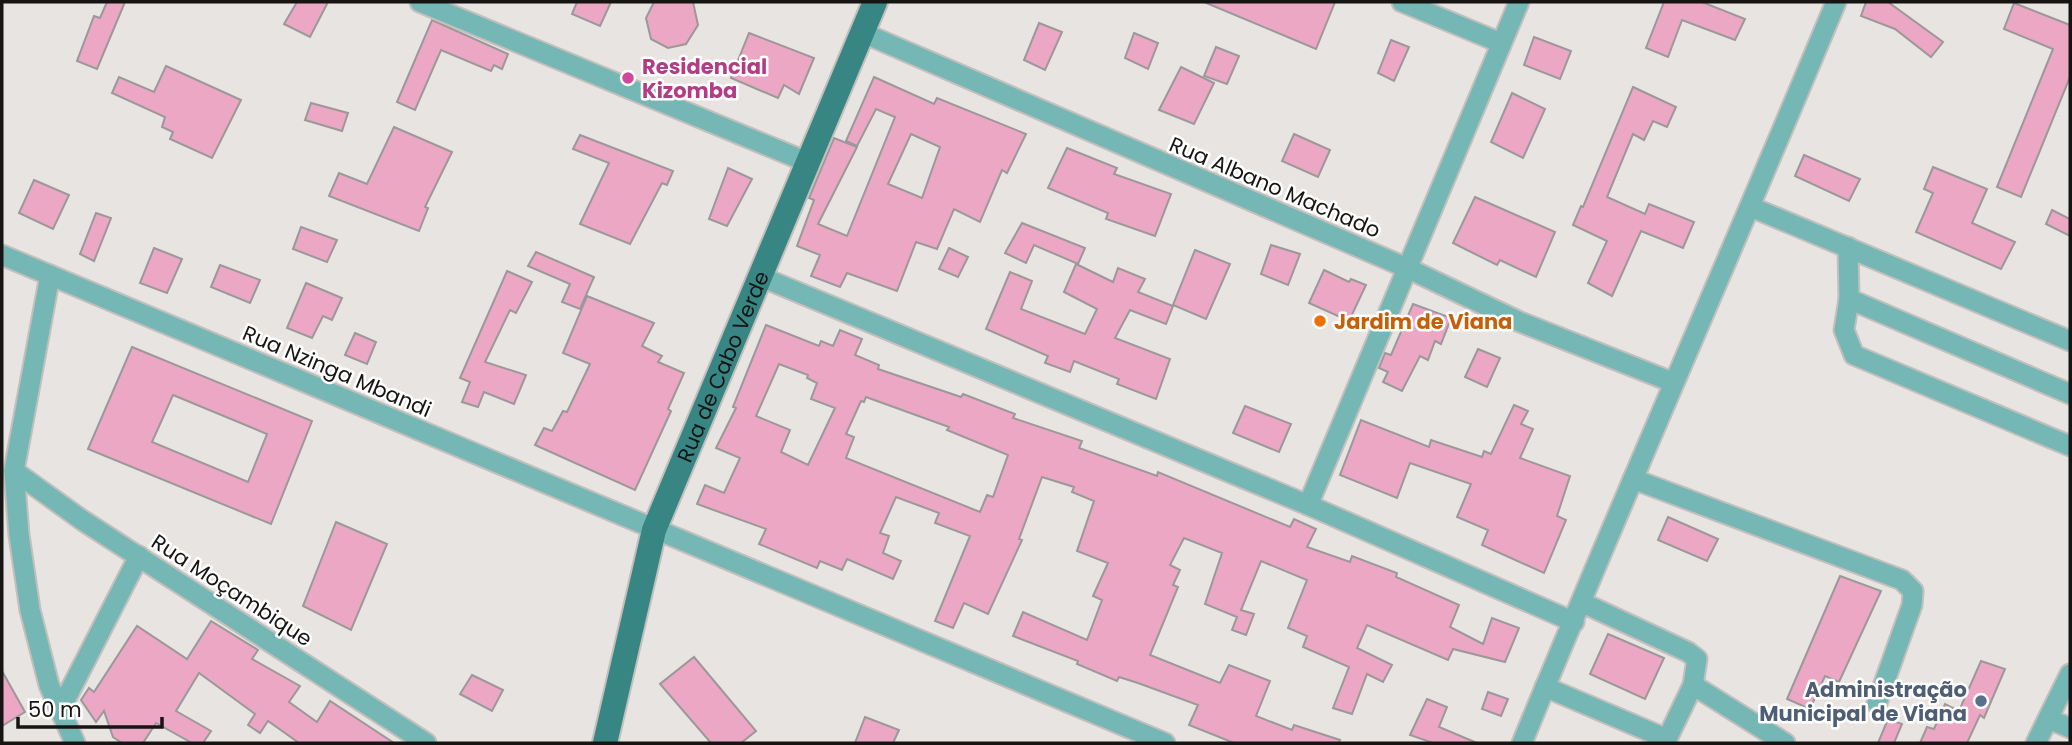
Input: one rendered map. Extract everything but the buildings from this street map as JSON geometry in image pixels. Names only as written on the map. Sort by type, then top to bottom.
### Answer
[{"type":"main road","name":"Rua de Cabo Verde","points":[[605,743],[654,530],[875,2]]},
{"type":"street","points":[[420,2],[807,163]]},
{"type":"street","points":[[1402,2],[1501,43]]},
{"type":"street","points":[[1308,505],[1519,2]]},
{"type":"street","points":[[1522,743],[1583,603],[1672,382],[1751,207],[1836,2]]},
{"type":"street","name":"Rua Albano Machado","points":[[861,32],[1407,268],[1520,322],[1672,382]]},
{"type":"street","points":[[1751,207],[2070,341]]},
{"type":"street","points":[[1849,247],[1849,299],[1844,330],[1854,355],[2070,446]]},
{"type":"street","name":"Rua Nzinga Mbandi","points":[[2,255],[1165,743]]},
{"type":"street","points":[[50,275],[14,471],[19,535],[30,610],[49,685],[75,743]]},
{"type":"street","points":[[759,276],[1308,505],[1574,622]]},
{"type":"street","points":[[1849,299],[2070,394]]},
{"type":"street","name":"Rua Moçambique","points":[[14,471],[82,520],[426,743]]},
{"type":"street","points":[[1633,479],[1902,580],[1913,591],[1912,605],[1877,703]]},
{"type":"street","points":[[60,710],[139,555]]},
{"type":"street","points":[[1545,687],[1667,739],[1693,685],[1697,659],[1688,652],[1583,603]]},
{"type":"street","points":[[2036,743],[2070,674]]},
{"type":"street","points":[[1693,685],[1784,743]]},
{"type":"street","points":[[2049,719],[2070,729]]},
{"type":"place","name":"Residencial Kizomba","points":[[628,78]]},
{"type":"place","name":"Jardim de Viana","points":[[1320,321]]},
{"type":"place","name":"Administração Municipal de Viana","points":[[1981,701]]}]
